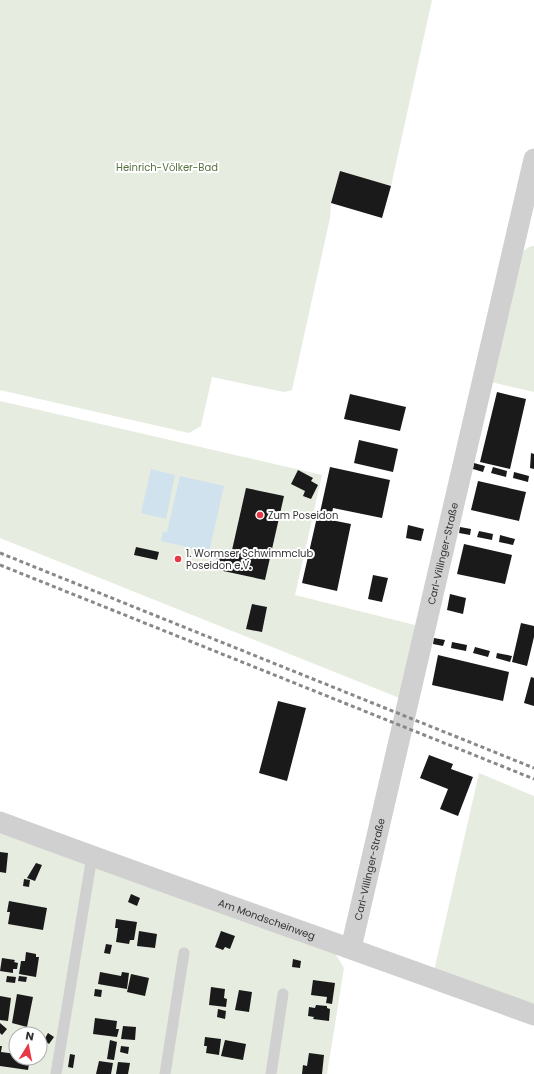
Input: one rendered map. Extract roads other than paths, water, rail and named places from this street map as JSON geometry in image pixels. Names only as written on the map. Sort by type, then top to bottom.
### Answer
[{"type":"street","name":"Carl-Villinger-Straße","points":[[351,948],[420,635],[526,234],[534,159]]},
{"type":"street","name":"Am Mondscheinweg","points":[[0,822],[222,904],[351,948],[534,1014]]},
{"type":"lane","points":[[56,1074],[92,856]]},
{"type":"lane","points":[[164,1074],[184,953]]},
{"type":"lane","points":[[271,1074],[283,994]]},
{"type":"water","points":[[151,469],[175,475],[166,519],[141,513]]},
{"type":"water","points":[[180,476],[224,486],[209,552],[161,541],[163,532],[167,532]]},
{"type":"railway","points":[[0,553],[534,768]]},
{"type":"railway","points":[[0,565],[534,779]]},
{"type":"place","name":"Zum Poseidon","points":[[260,515]]},
{"type":"place","name":"1. Wormser Schwimmclub Poseidon e.V.","points":[[178,559]]},
{"type":"park label","name":"Heinrich-Völker-Bad","points":[[167,167]]}]
